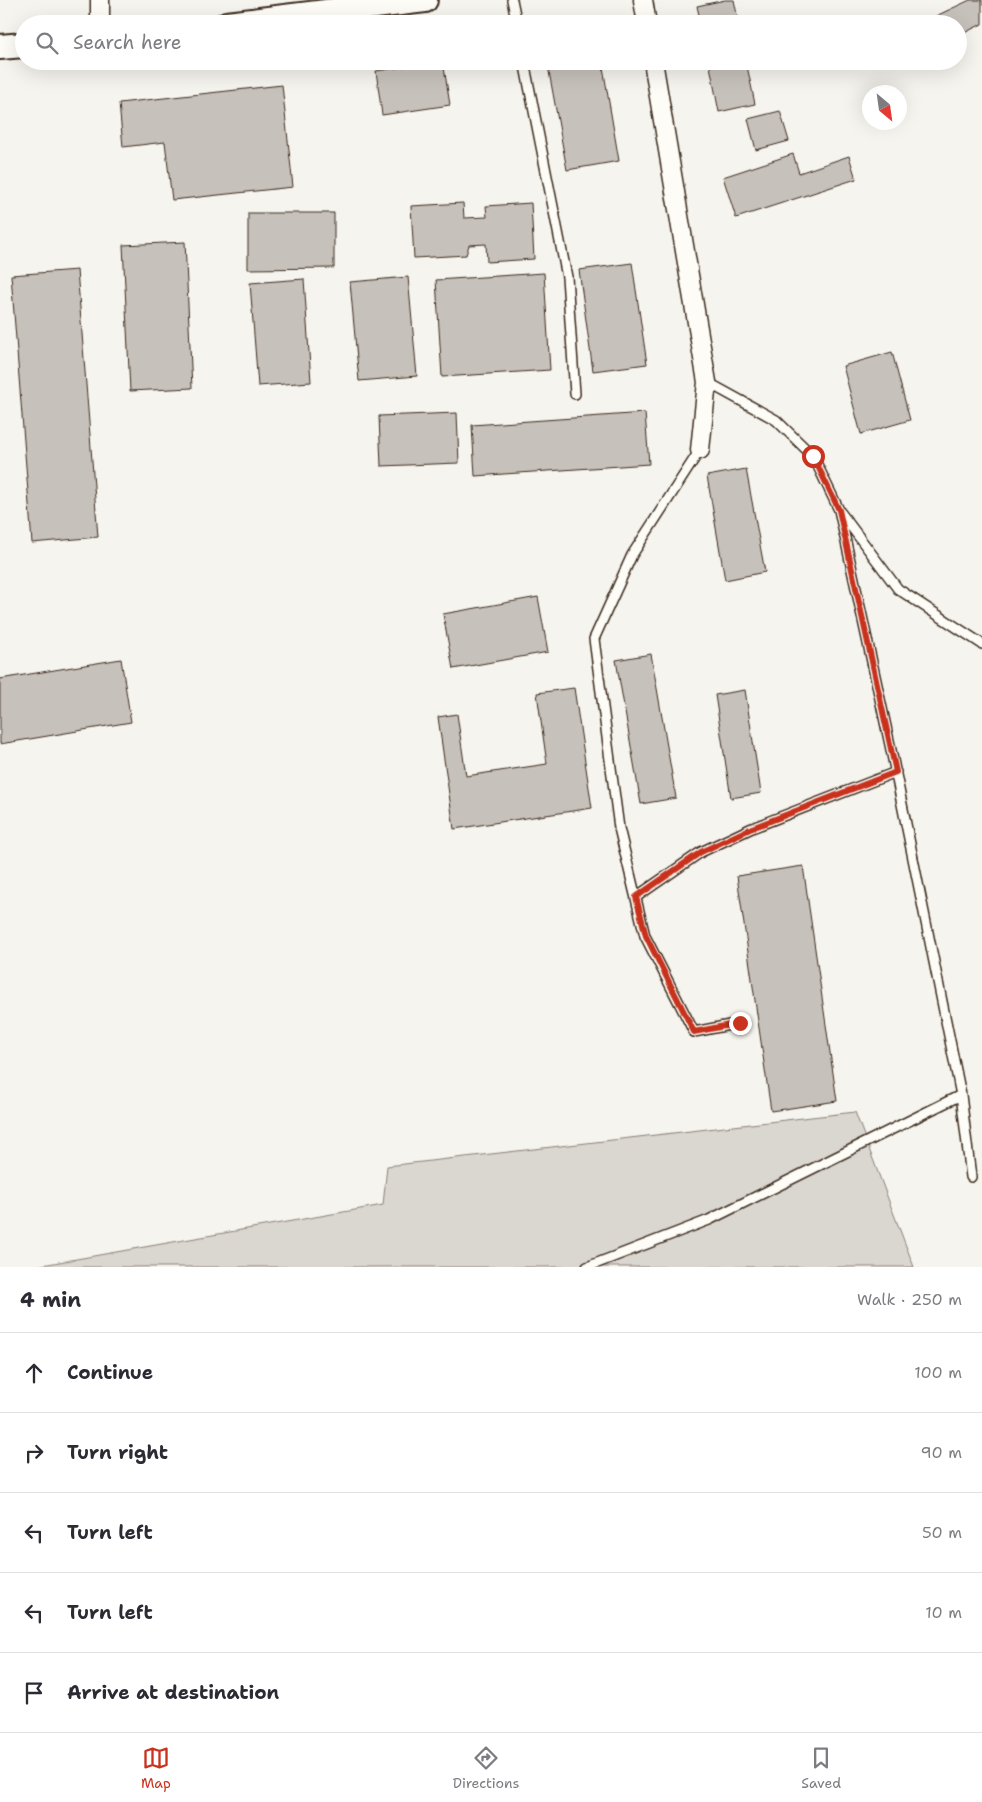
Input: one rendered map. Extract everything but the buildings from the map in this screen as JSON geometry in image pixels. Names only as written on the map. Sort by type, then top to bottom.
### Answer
[{"type":"main road","points":[[301,15],[425,0]]},
{"type":"main road","points":[[0,47],[15,46]]},
{"type":"street","points":[[100,0],[100,15]]},
{"type":"street","points":[[643,0],[646,15]]},
{"type":"street","points":[[655,70],[707,382],[700,450]]},
{"type":"lane","points":[[512,0],[515,15]]},
{"type":"lane","points":[[526,70],[567,277],[575,394]]},
{"type":"lane","points":[[707,382],[776,420],[813,456],[839,510],[898,589],[982,644]]},
{"type":"lane","points":[[700,450],[632,555],[594,639],[619,828],[646,936],[694,1032],[740,1023]]},
{"type":"lane","points":[[839,510],[896,772],[961,1095],[971,1176]]},
{"type":"lane","points":[[636,897],[701,852],[752,828],[896,772]]},
{"type":"lane","points":[[587,1267],[709,1220],[961,1095]]},
{"type":"shaded area","points":[[855,1112],[914,1267],[31,1267],[383,1205],[387,1166]]},
{"type":"route","points":[[740,1023],[694,1032],[646,936],[636,897],[701,852],[752,828],[896,772],[839,510],[813,456]]}]
